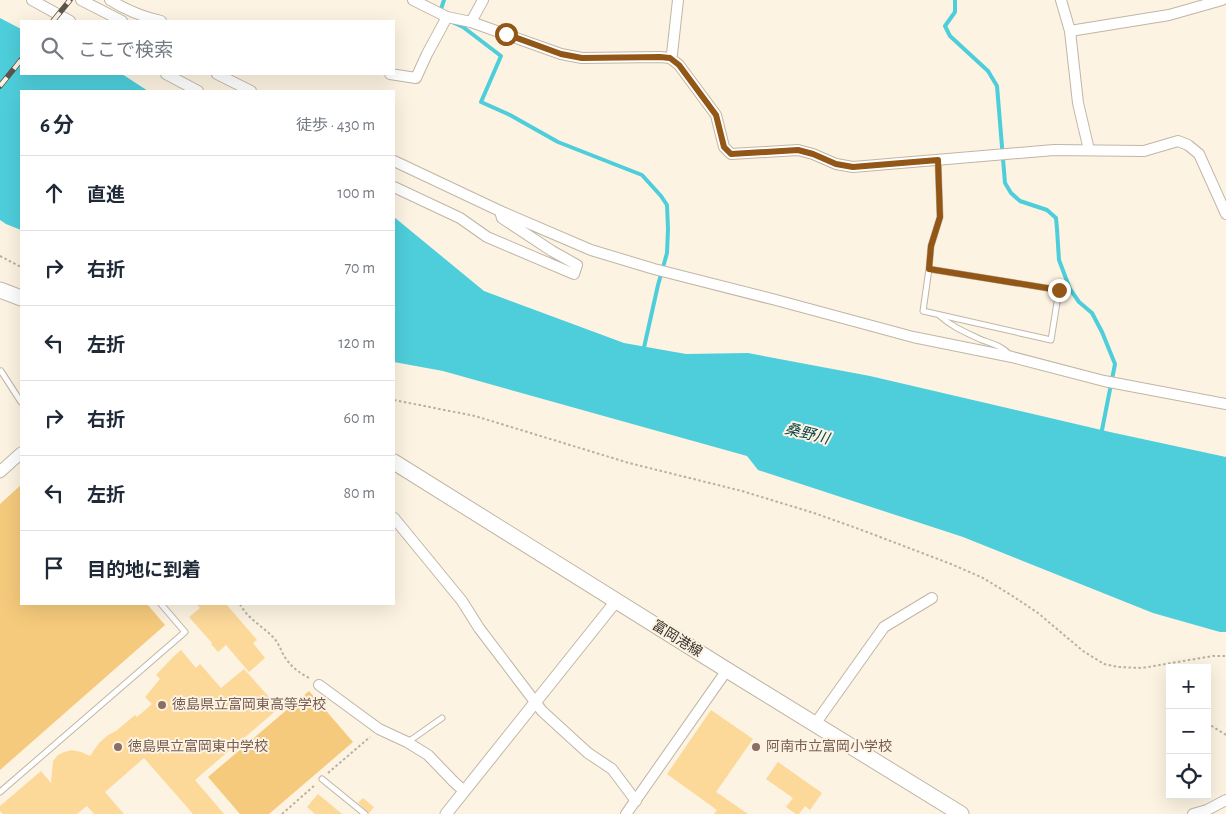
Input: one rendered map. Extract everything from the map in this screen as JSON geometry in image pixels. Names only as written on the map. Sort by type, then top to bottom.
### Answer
[{"type":"main road","points":[[0,290],[20,298]]},
{"type":"main road","name":"富岡港線","points":[[395,463],[961,814]]},
{"type":"street","points":[[32,0],[68,20]]},
{"type":"street","points":[[82,0],[119,19],[122,16],[146,20]]},
{"type":"street","points":[[110,0],[146,20]]},
{"type":"street","points":[[413,0],[447,17],[471,22],[561,54],[582,58],[670,58],[679,65],[716,115],[724,147],[731,154],[798,150],[836,164],[853,167],[1054,150],[1144,151],[1178,141],[1188,145],[1198,154],[1226,214]]},
{"type":"street","points":[[471,22],[482,0]]},
{"type":"street","points":[[670,58],[678,0]]},
{"type":"street","points":[[1060,0],[1070,31],[1078,104],[1089,150]]},
{"type":"street","points":[[1070,31],[1169,15],[1222,0]]},
{"type":"street","points":[[395,75],[416,78],[447,17]]},
{"type":"street","points":[[168,75],[196,90]]},
{"type":"street","points":[[219,75],[249,90]]},
{"type":"street","points":[[395,161],[500,211],[591,250],[654,270],[913,336],[1104,381],[1226,404]]},
{"type":"street","points":[[395,187],[460,218],[487,236],[574,274],[577,265],[502,218],[500,211]]},
{"type":"street","points":[[0,472],[20,454]]},
{"type":"street","points":[[395,519],[462,601],[479,628],[542,711],[588,753],[612,769],[636,801]]},
{"type":"street","points":[[815,724],[884,627],[932,598]]},
{"type":"street","points":[[446,814],[617,600]]},
{"type":"street","points":[[626,814],[727,670]]},
{"type":"street","points":[[319,685],[379,729],[407,742],[428,755],[464,791]]},
{"type":"street","points":[[1193,814],[1207,810],[1226,800]]},
{"type":"lane","points":[[929,269],[1059,290],[1051,340],[923,311],[931,246],[940,217],[938,160]]},
{"type":"lane","points":[[940,315],[948,323],[1004,349],[1012,358]]},
{"type":"lane","points":[[1,371],[20,400]]},
{"type":"lane","points":[[0,792],[185,632],[162,605]]},
{"type":"lane","points":[[407,742],[442,718]]},
{"type":"lane","points":[[322,778],[365,814]]},
{"type":"path","points":[[0,256],[20,266]]},
{"type":"path","points":[[395,401],[475,416],[629,463],[751,494],[859,529],[983,578],[1038,613],[1083,651],[1104,664],[1118,668],[1142,668],[1213,656],[1226,656]]},
{"type":"path","points":[[241,605],[274,638],[280,646],[285,659],[319,685]]},
{"type":"path","points":[[1211,726],[1226,735]]},
{"type":"path","points":[[282,814],[379,729]]},
{"type":"shaded area","points":[[20,486],[20,605],[148,605],[165,625],[0,770],[0,504]]},
{"type":"shaded area","points":[[309,691],[353,742],[269,814],[240,814],[208,777]]},
{"type":"water","points":[[0,18],[20,28],[20,75],[124,75],[146,90],[20,90],[20,230],[0,220]]},
{"type":"water","name":"桑野川","points":[[395,218],[484,291],[624,343],[686,354],[748,353],[870,376],[1226,457],[1226,632],[1220,632],[1153,613],[963,537],[758,470],[747,456],[443,371],[395,362]]},
{"type":"building","points":[[197,605],[227,605],[257,640],[253,643],[265,658],[249,672],[226,645],[218,652],[189,617],[200,608]]},
{"type":"building","points":[[181,650],[196,668],[200,664],[221,688],[244,669],[279,708],[195,780],[224,814],[193,814],[144,758],[105,792],[124,814],[94,814],[87,806],[77,814],[3,814],[0,811],[0,806],[41,771],[51,783],[53,761],[58,755],[72,750],[90,756],[99,743],[108,735],[116,731],[135,715],[137,717],[152,704],[145,697],[160,679],[156,675]]},
{"type":"building","points":[[711,710],[753,739],[716,792],[748,814],[714,814],[717,810],[667,774]]},
{"type":"building","points":[[778,762],[822,793],[810,810],[805,806],[799,814],[796,814],[786,807],[793,798],[766,779]]},
{"type":"building","points":[[318,794],[342,814],[315,814],[307,807]]},
{"type":"building","points":[[363,798],[374,807],[369,813],[358,803]]},
{"type":"waterway","points":[[440,12],[444,0]]},
{"type":"waterway","points":[[955,0],[955,12],[945,26],[950,36],[988,71],[997,86],[1005,183],[1011,193],[1020,201],[1047,210],[1056,218],[1059,260],[1070,289],[1079,302],[1092,313],[1115,364],[1101,435]]},
{"type":"waterway","points":[[452,22],[463,27],[501,56],[481,102],[510,115],[558,142],[642,175],[667,205],[667,253],[643,352]]},
{"type":"railway","points":[[54,20],[70,0]]},
{"type":"railway","points":[[0,86],[20,61]]},
{"type":"place","name":"徳島県立富岡東高等学校","points":[[162,705]]},
{"type":"place","name":"徳島県立富岡東中学校","points":[[118,747]]},
{"type":"place","name":"阿南市立富岡小学校","points":[[756,747]]},
{"type":"route","points":[[506,34],[561,54],[582,58],[670,58],[679,65],[716,115],[724,147],[731,154],[798,150],[836,164],[853,167],[938,160],[940,217],[931,246],[929,269],[1059,290]]}]
